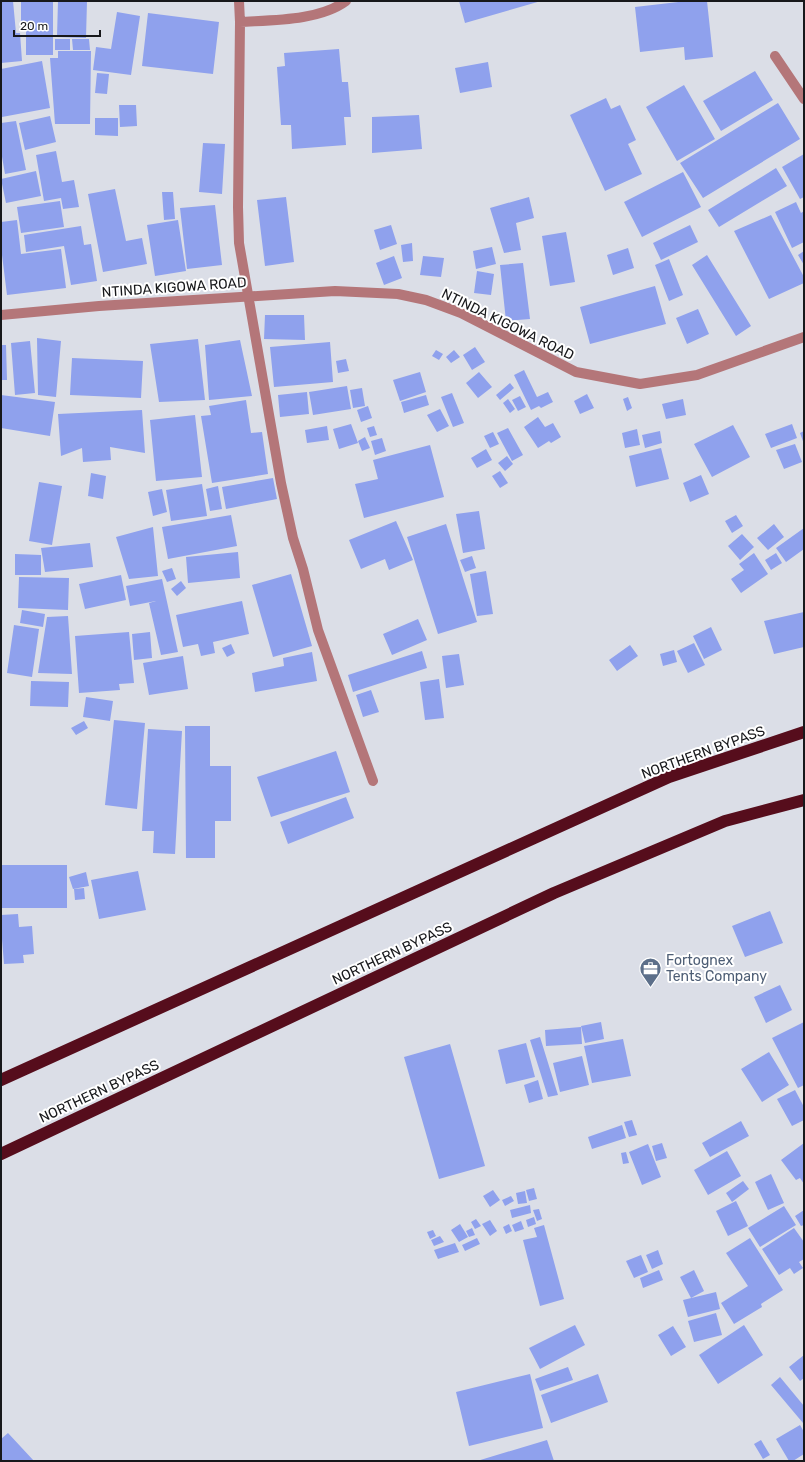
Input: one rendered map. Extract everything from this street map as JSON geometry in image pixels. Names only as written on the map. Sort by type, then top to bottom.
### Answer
[{"type":"highway","name":"NORTHERN BYPASS","points":[[1,1080],[670,777],[804,732]]},
{"type":"highway","name":"NORTHERN BYPASS","points":[[1,1154],[554,893],[725,822],[804,800]]},
{"type":"street","points":[[239,1],[239,243],[281,483],[293,538],[303,569],[318,630],[374,781]]},
{"type":"street","points":[[240,22],[296,18],[339,6],[346,1]]},
{"type":"street","points":[[775,56],[804,100]]},
{"type":"street","name":"NTINDA KIGOWA ROAD","points":[[1,315],[99,306],[335,290],[398,294],[426,300],[461,314],[576,372],[640,384],[697,375],[804,337]]},
{"type":"building","points":[[1,1],[13,1],[16,33],[20,33],[22,61],[1,63]]},
{"type":"building","points":[[58,1],[87,1],[86,38],[57,37]]},
{"type":"building","points":[[459,1],[541,1],[465,23]]},
{"type":"building","points":[[687,1],[707,1],[713,57],[685,60],[684,47],[640,52],[635,7]]},
{"type":"building","points":[[21,2],[53,2],[53,55],[26,55],[26,25],[21,25]]},
{"type":"building","points":[[117,12],[140,16],[131,75],[93,70],[96,47],[111,49]]},
{"type":"building","points":[[148,13],[219,22],[213,74],[142,66]]},
{"type":"building","points":[[55,39],[70,39],[70,50],[55,50]]},
{"type":"building","points":[[72,39],[89,39],[90,50],[73,50]]},
{"type":"building","points":[[339,49],[342,82],[348,82],[351,117],[344,117],[346,145],[292,149],[291,125],[281,125],[277,67],[285,66],[284,53]]},
{"type":"building","points":[[58,51],[91,51],[90,124],[55,124],[50,58],[58,58]]},
{"type":"building","points":[[42,61],[50,108],[2,117],[1,69]]},
{"type":"building","points":[[488,62],[492,87],[460,93],[455,68]]},
{"type":"building","points":[[755,71],[773,100],[721,131],[703,101]]},
{"type":"building","points":[[97,73],[109,74],[107,94],[95,93]]},
{"type":"building","points":[[684,85],[715,139],[677,161],[646,107]]},
{"type":"building","points":[[606,98],[611,109],[620,105],[636,140],[628,144],[642,174],[605,191],[570,115]]},
{"type":"building","points":[[778,103],[800,139],[703,198],[680,163]]},
{"type":"building","points":[[119,105],[136,105],[137,126],[120,127]]},
{"type":"building","points":[[419,115],[422,149],[372,153],[372,117]]},
{"type":"building","points":[[50,116],[56,142],[25,150],[19,123]]},
{"type":"building","points":[[95,118],[118,118],[118,136],[95,135]]},
{"type":"building","points":[[16,121],[26,170],[5,174],[1,151],[1,123]]},
{"type":"building","points":[[203,143],[225,144],[222,194],[199,192]]},
{"type":"building","points":[[56,151],[62,182],[74,180],[79,207],[63,209],[61,198],[44,201],[36,155]]},
{"type":"building","points":[[804,154],[804,197],[800,199],[782,167]]},
{"type":"building","points":[[776,168],[787,186],[719,227],[708,210]]},
{"type":"building","points":[[36,171],[41,196],[6,203],[1,179]]},
{"type":"building","points":[[683,172],[701,207],[642,237],[624,202]]},
{"type":"building","points":[[115,189],[126,241],[142,238],[147,264],[103,272],[88,194]]},
{"type":"building","points":[[162,192],[173,192],[175,219],[164,220]]},
{"type":"building","points":[[286,197],[294,262],[265,266],[257,200]]},
{"type":"building","points":[[529,197],[534,218],[516,223],[521,250],[504,253],[490,208]]},
{"type":"building","points":[[60,201],[64,227],[21,233],[17,207]]},
{"type":"building","points":[[796,202],[801,213],[804,211],[804,242],[792,248],[775,212]]},
{"type":"building","points":[[215,205],[222,265],[187,269],[180,208]]},
{"type":"building","points":[[771,215],[804,277],[804,283],[769,299],[734,231]]},
{"type":"building","points":[[17,220],[21,254],[61,249],[66,288],[7,295],[1,247],[1,222]]},
{"type":"building","points":[[178,220],[186,271],[155,276],[147,225]]},
{"type":"building","points":[[391,225],[397,244],[380,250],[374,230]]},
{"type":"building","points":[[690,225],[698,242],[661,260],[653,243]]},
{"type":"building","points":[[81,226],[84,245],[91,244],[97,281],[71,285],[64,246],[26,252],[24,235]]},
{"type":"building","points":[[566,232],[575,282],[550,286],[542,236]]},
{"type":"building","points":[[412,243],[413,261],[403,262],[401,245]]},
{"type":"building","points":[[492,247],[496,264],[476,269],[473,251]]},
{"type":"building","points":[[628,248],[634,268],[613,275],[607,255]]},
{"type":"building","points":[[804,251],[804,265],[798,255]]},
{"type":"building","points":[[707,255],[751,326],[736,336],[692,265]]},
{"type":"building","points":[[394,256],[402,278],[384,285],[376,263]]},
{"type":"building","points":[[423,256],[444,258],[441,277],[420,275]]},
{"type":"building","points":[[669,259],[683,295],[669,301],[655,265]]},
{"type":"building","points":[[523,263],[530,319],[506,321],[500,265]]},
{"type":"building","points":[[477,271],[494,274],[491,295],[474,293]]},
{"type":"building","points":[[655,286],[666,324],[590,344],[580,307]]},
{"type":"building","points":[[698,309],[709,334],[687,344],[676,318]]},
{"type":"building","points":[[265,315],[304,315],[305,340],[264,339]]},
{"type":"building","points":[[37,338],[61,341],[56,397],[38,395]]},
{"type":"building","points":[[198,339],[205,400],[159,402],[150,344]]},
{"type":"building","points":[[240,340],[252,396],[209,400],[205,345]]},
{"type":"building","points":[[30,341],[35,393],[15,395],[11,343]]},
{"type":"building","points":[[330,342],[333,382],[274,387],[270,347]]},
{"type":"building","points":[[1,345],[6,345],[7,380],[1,380]]},
{"type":"building","points":[[475,347],[485,362],[472,370],[463,355]]},
{"type":"building","points":[[436,350],[443,354],[439,360],[432,356]]},
{"type":"building","points":[[454,350],[460,357],[451,363],[446,357]]},
{"type":"building","points":[[72,358],[143,361],[141,398],[70,395]]},
{"type":"building","points":[[346,359],[349,371],[338,373],[336,361]]},
{"type":"building","points":[[524,370],[537,397],[548,392],[553,402],[541,408],[539,406],[531,410],[514,375]]},
{"type":"building","points":[[420,372],[426,392],[400,401],[393,380]]},
{"type":"building","points":[[479,372],[492,387],[478,398],[466,383]]},
{"type":"building","points":[[510,383],[514,388],[500,400],[496,395]]},
{"type":"building","points":[[347,386],[351,409],[313,415],[309,392]]},
{"type":"building","points":[[362,388],[365,406],[353,408],[350,390]]},
{"type":"building","points":[[307,392],[309,414],[280,417],[278,395]]},
{"type":"building","points":[[452,393],[464,423],[453,427],[441,397]]},
{"type":"building","points":[[587,394],[594,408],[580,414],[574,401]]},
{"type":"building","points":[[1,395],[55,402],[50,436],[1,428]]},
{"type":"building","points":[[426,395],[429,405],[404,413],[401,402]]},
{"type":"building","points":[[520,396],[526,407],[518,411],[512,400]]},
{"type":"building","points":[[628,397],[632,408],[627,411],[623,399]]},
{"type":"building","points":[[508,399],[515,409],[510,413],[503,403]]},
{"type":"building","points":[[683,399],[686,415],[666,419],[662,404]]},
{"type":"building","points":[[246,400],[251,433],[262,432],[268,474],[212,483],[201,416],[211,415],[209,406]]},
{"type":"building","points":[[368,406],[372,418],[361,422],[357,410]]},
{"type":"building","points":[[440,409],[449,426],[437,432],[427,415]]},
{"type":"building","points":[[142,410],[145,453],[110,447],[111,460],[83,462],[82,448],[61,456],[58,414]]},
{"type":"building","points":[[195,415],[202,477],[156,481],[150,420]]},
{"type":"building","points":[[538,417],[545,427],[553,423],[561,437],[551,443],[549,441],[538,448],[524,427]]},
{"type":"building","points":[[351,424],[358,443],[339,449],[333,429]]},
{"type":"building","points":[[792,424],[797,438],[771,448],[765,434]]},
{"type":"building","points":[[733,425],[750,457],[712,477],[694,444]]},
{"type":"building","points":[[327,426],[329,440],[307,443],[305,430]]},
{"type":"building","points":[[374,426],[377,435],[370,437],[367,428]]},
{"type":"building","points":[[508,428],[523,455],[512,461],[497,433]]},
{"type":"building","points":[[637,429],[640,445],[625,448],[622,433]]},
{"type":"building","points":[[660,431],[662,443],[645,448],[642,435]]},
{"type":"building","points":[[804,431],[804,444],[800,433]]},
{"type":"building","points":[[493,432],[499,444],[490,448],[484,436]]},
{"type":"building","points":[[365,437],[370,448],[362,451],[358,441]]},
{"type":"building","points":[[382,438],[386,451],[375,455],[371,441]]},
{"type":"building","points":[[795,444],[802,462],[784,469],[776,450]]},
{"type":"building","points":[[430,445],[444,497],[364,518],[355,484],[378,479],[373,460]]},
{"type":"building","points":[[661,448],[669,479],[636,487],[629,456]]},
{"type":"building","points":[[486,449],[492,460],[477,468],[471,458]]},
{"type":"building","points":[[507,456],[513,464],[505,471],[498,463]]},
{"type":"building","points":[[500,471],[508,483],[500,488],[492,476]]},
{"type":"building","points":[[91,473],[106,476],[103,499],[88,496]]},
{"type":"building","points":[[701,475],[709,494],[690,502],[683,483]]},
{"type":"building","points":[[273,478],[277,499],[226,509],[222,487]]},
{"type":"building","points":[[39,482],[62,486],[52,545],[29,541]]},
{"type":"building","points":[[202,484],[207,516],[171,521],[166,490]]},
{"type":"building","points":[[218,486],[222,509],[210,511],[206,489]]},
{"type":"building","points":[[162,489],[167,512],[153,516],[148,492]]},
{"type":"building","points":[[479,511],[485,549],[463,553],[456,514]]},
{"type":"building","points":[[231,515],[237,546],[168,559],[162,527]]},
{"type":"building","points":[[736,515],[743,526],[732,533],[725,521]]},
{"type":"building","points":[[396,521],[413,560],[389,570],[385,559],[361,569],[349,540]]},
{"type":"building","points":[[446,524],[477,622],[438,634],[407,537]]},
{"type":"building","points":[[774,524],[784,537],[768,550],[757,538]]},
{"type":"building","points":[[153,527],[158,576],[129,579],[116,537]]},
{"type":"building","points":[[804,528],[804,549],[786,562],[776,548]]},
{"type":"building","points":[[742,534],[754,547],[740,560],[728,546]]},
{"type":"building","points":[[90,543],[93,567],[45,572],[41,548]]},
{"type":"building","points":[[238,552],[240,578],[188,583],[186,557]]},
{"type":"building","points":[[754,553],[768,574],[741,593],[731,579],[744,570],[739,564]]},
{"type":"building","points":[[776,553],[782,563],[771,570],[765,560]]},
{"type":"building","points":[[15,554],[41,555],[41,575],[15,575]]},
{"type":"building","points":[[472,556],[476,568],[465,572],[460,560]]},
{"type":"building","points":[[172,568],[176,579],[167,582],[162,571]]},
{"type":"building","points":[[486,571],[493,614],[477,616],[470,574]]},
{"type":"building","points":[[291,574],[312,646],[273,657],[252,585]]},
{"type":"building","points":[[121,575],[126,600],[85,609],[79,584]]},
{"type":"building","points":[[19,577],[69,578],[68,610],[18,608]]},
{"type":"building","points":[[162,579],[178,652],[161,655],[149,603],[156,601],[130,606],[126,586]]},
{"type":"building","points":[[181,581],[186,588],[177,596],[171,589]]},
{"type":"building","points":[[242,601],[249,634],[213,642],[215,653],[201,656],[198,644],[183,647],[176,615]]},
{"type":"building","points":[[22,610],[45,614],[43,627],[20,623]]},
{"type":"building","points":[[804,612],[804,647],[774,654],[764,621]]},
{"type":"building","points":[[68,616],[72,674],[38,673],[47,617]]},
{"type":"building","points":[[418,619],[427,640],[392,655],[383,634]]},
{"type":"building","points":[[14,625],[39,629],[32,677],[7,673]]},
{"type":"building","points":[[711,627],[722,650],[704,659],[693,636]]},
{"type":"building","points":[[129,632],[134,683],[119,684],[120,690],[79,693],[75,636]]},
{"type":"building","points":[[150,632],[152,658],[134,660],[132,634]]},
{"type":"building","points":[[694,643],[705,665],[688,673],[677,651]]},
{"type":"building","points":[[231,644],[235,653],[227,657],[222,648]]},
{"type":"building","points":[[630,645],[638,656],[617,671],[609,660]]},
{"type":"building","points":[[674,650],[677,662],[663,666],[660,654]]},
{"type":"building","points":[[422,651],[427,668],[353,692],[348,675]]},
{"type":"building","points":[[312,652],[317,681],[255,692],[252,673],[284,666],[283,658]]},
{"type":"building","points":[[459,654],[464,685],[446,688],[442,656]]},
{"type":"building","points":[[183,656],[188,689],[149,695],[143,663]]},
{"type":"building","points":[[439,679],[444,718],[425,720],[420,682]]},
{"type":"building","points":[[31,681],[69,682],[68,707],[30,706]]},
{"type":"building","points":[[371,690],[379,712],[363,717],[356,695]]},
{"type":"building","points":[[86,697],[113,701],[110,721],[83,717]]},
{"type":"building","points":[[114,720],[145,723],[137,809],[105,805]]},
{"type":"building","points":[[84,721],[88,728],[76,735],[71,728]]},
{"type":"building","points":[[185,726],[210,726],[210,766],[231,766],[231,821],[215,821],[215,858],[186,858]]},
{"type":"building","points":[[148,729],[182,731],[175,854],[153,853],[154,831],[142,831]]},
{"type":"building","points":[[336,751],[350,792],[271,817],[257,777]]},
{"type":"building","points":[[346,797],[354,818],[288,844],[280,822]]},
{"type":"building","points":[[1,865],[67,865],[67,908],[1,908]]},
{"type":"building","points":[[138,871],[146,910],[99,919],[91,880]]},
{"type":"building","points":[[86,872],[89,886],[73,889],[69,877]]},
{"type":"building","points":[[84,888],[85,899],[75,900],[74,889]]},
{"type":"building","points":[[770,911],[783,943],[745,957],[732,926]]},
{"type":"building","points":[[18,914],[19,927],[32,926],[34,954],[23,955],[24,963],[4,964],[1,939],[1,915]]},
{"type":"building","points":[[780,985],[792,1010],[766,1023],[754,997]]},
{"type":"building","points":[[601,1022],[604,1039],[585,1043],[581,1026]]},
{"type":"building","points":[[804,1022],[804,1085],[798,1088],[772,1038]]},
{"type":"building","points":[[581,1027],[582,1044],[546,1046],[545,1030]]},
{"type":"building","points":[[540,1037],[558,1095],[548,1097],[530,1040]]},
{"type":"building","points":[[623,1039],[631,1076],[592,1083],[584,1046]]},
{"type":"building","points":[[526,1043],[535,1077],[506,1084],[498,1050]]},
{"type":"building","points":[[450,1044],[485,1166],[439,1179],[404,1057]]},
{"type":"building","points":[[769,1052],[789,1085],[762,1102],[741,1069]]},
{"type":"building","points":[[582,1056],[589,1085],[560,1092],[553,1063]]},
{"type":"building","points":[[538,1080],[543,1099],[529,1103],[524,1085]]},
{"type":"building","points":[[795,1090],[804,1107],[804,1120],[792,1126],[777,1099]]},
{"type":"building","points":[[632,1120],[637,1135],[629,1137],[624,1122]]},
{"type":"building","points":[[741,1121],[749,1136],[710,1157],[702,1143]]},
{"type":"building","points":[[622,1125],[626,1138],[592,1149],[588,1137]]},
{"type":"building","points":[[662,1143],[667,1158],[656,1161],[652,1146]]},
{"type":"building","points":[[804,1143],[804,1184],[800,1178],[796,1180],[781,1160]]},
{"type":"building","points":[[648,1144],[661,1177],[642,1185],[629,1152]]},
{"type":"building","points":[[727,1151],[741,1176],[708,1195],[694,1170]]},
{"type":"building","points":[[626,1152],[629,1163],[623,1164],[621,1153]]},
{"type":"building","points":[[771,1174],[784,1203],[768,1210],[755,1182]]},
{"type":"building","points":[[743,1181],[749,1189],[732,1202],[726,1193]]},
{"type":"building","points":[[534,1188],[537,1199],[529,1201],[526,1190]]},
{"type":"building","points":[[493,1190],[500,1200],[490,1207],[483,1196]]},
{"type":"building","points":[[525,1191],[527,1203],[518,1204],[516,1193]]},
{"type":"building","points":[[511,1196],[514,1201],[505,1206],[502,1200]]},
{"type":"building","points":[[736,1201],[748,1226],[728,1236],[716,1211]]},
{"type":"building","points":[[530,1205],[531,1213],[512,1218],[510,1210]]},
{"type":"building","points":[[784,1206],[796,1225],[760,1247],[748,1228]]},
{"type":"building","points":[[539,1209],[542,1219],[537,1221],[533,1210]]},
{"type":"building","points":[[804,1210],[804,1225],[801,1226],[795,1216]]},
{"type":"building","points":[[534,1217],[536,1224],[528,1227],[526,1220]]},
{"type":"building","points":[[476,1219],[481,1226],[475,1229],[471,1222]]},
{"type":"building","points":[[490,1220],[497,1231],[490,1236],[482,1224]]},
{"type":"building","points":[[521,1221],[524,1229],[515,1232],[512,1225]]},
{"type":"building","points":[[460,1224],[468,1237],[459,1242],[451,1230]]},
{"type":"building","points":[[509,1224],[512,1231],[506,1234],[503,1227]]},
{"type":"building","points":[[544,1225],[564,1299],[540,1306],[523,1240],[537,1237],[534,1228]]},
{"type":"building","points":[[472,1228],[475,1235],[469,1237],[466,1231]]},
{"type":"building","points":[[794,1228],[804,1242],[804,1259],[799,1262],[803,1268],[794,1274],[790,1268],[779,1275],[762,1249]]},
{"type":"building","points":[[433,1230],[436,1236],[430,1239],[427,1232]]},
{"type":"building","points":[[440,1236],[444,1242],[434,1246],[431,1240]]},
{"type":"building","points":[[477,1238],[480,1244],[465,1251],[462,1245]]},
{"type":"building","points":[[750,1238],[783,1290],[761,1304],[762,1307],[734,1324],[721,1303],[748,1286],[726,1253]]},
{"type":"building","points":[[455,1243],[459,1252],[438,1259],[434,1250]]},
{"type":"building","points":[[658,1250],[663,1264],[652,1269],[646,1255]]},
{"type":"building","points":[[641,1255],[648,1272],[634,1278],[626,1261]]},
{"type":"building","points":[[659,1270],[663,1280],[643,1288],[640,1278]]},
{"type":"building","points":[[694,1270],[704,1291],[691,1298],[680,1277]]},
{"type":"building","points":[[716,1292],[720,1309],[688,1317],[683,1300]]},
{"type":"building","points":[[716,1313],[722,1335],[694,1342],[688,1321]]},
{"type":"building","points":[[575,1325],[585,1345],[540,1369],[529,1348]]},
{"type":"building","points":[[744,1325],[763,1355],[718,1384],[699,1355]]},
{"type":"building","points":[[673,1326],[686,1347],[671,1356],[658,1335]]},
{"type":"building","points":[[804,1355],[804,1378],[800,1381],[789,1367]]},
{"type":"building","points":[[568,1367],[573,1380],[540,1391],[535,1379]]},
{"type":"building","points":[[530,1374],[543,1428],[469,1446],[456,1392]]},
{"type":"building","points":[[598,1374],[608,1402],[551,1423],[541,1395]]},
{"type":"building","points":[[780,1377],[804,1406],[803,1423],[771,1385]]},
{"type":"building","points":[[800,1425],[804,1432],[804,1454],[793,1461],[789,1461],[776,1439]]},
{"type":"building","points":[[8,1433],[34,1461],[1,1461],[1,1439]]},
{"type":"building","points":[[547,1440],[554,1461],[477,1461]]},
{"type":"building","points":[[761,1440],[770,1455],[763,1459],[754,1444]]},
{"type":"place","name":"Fortognex Tents Company","points":[[650,988]]}]
